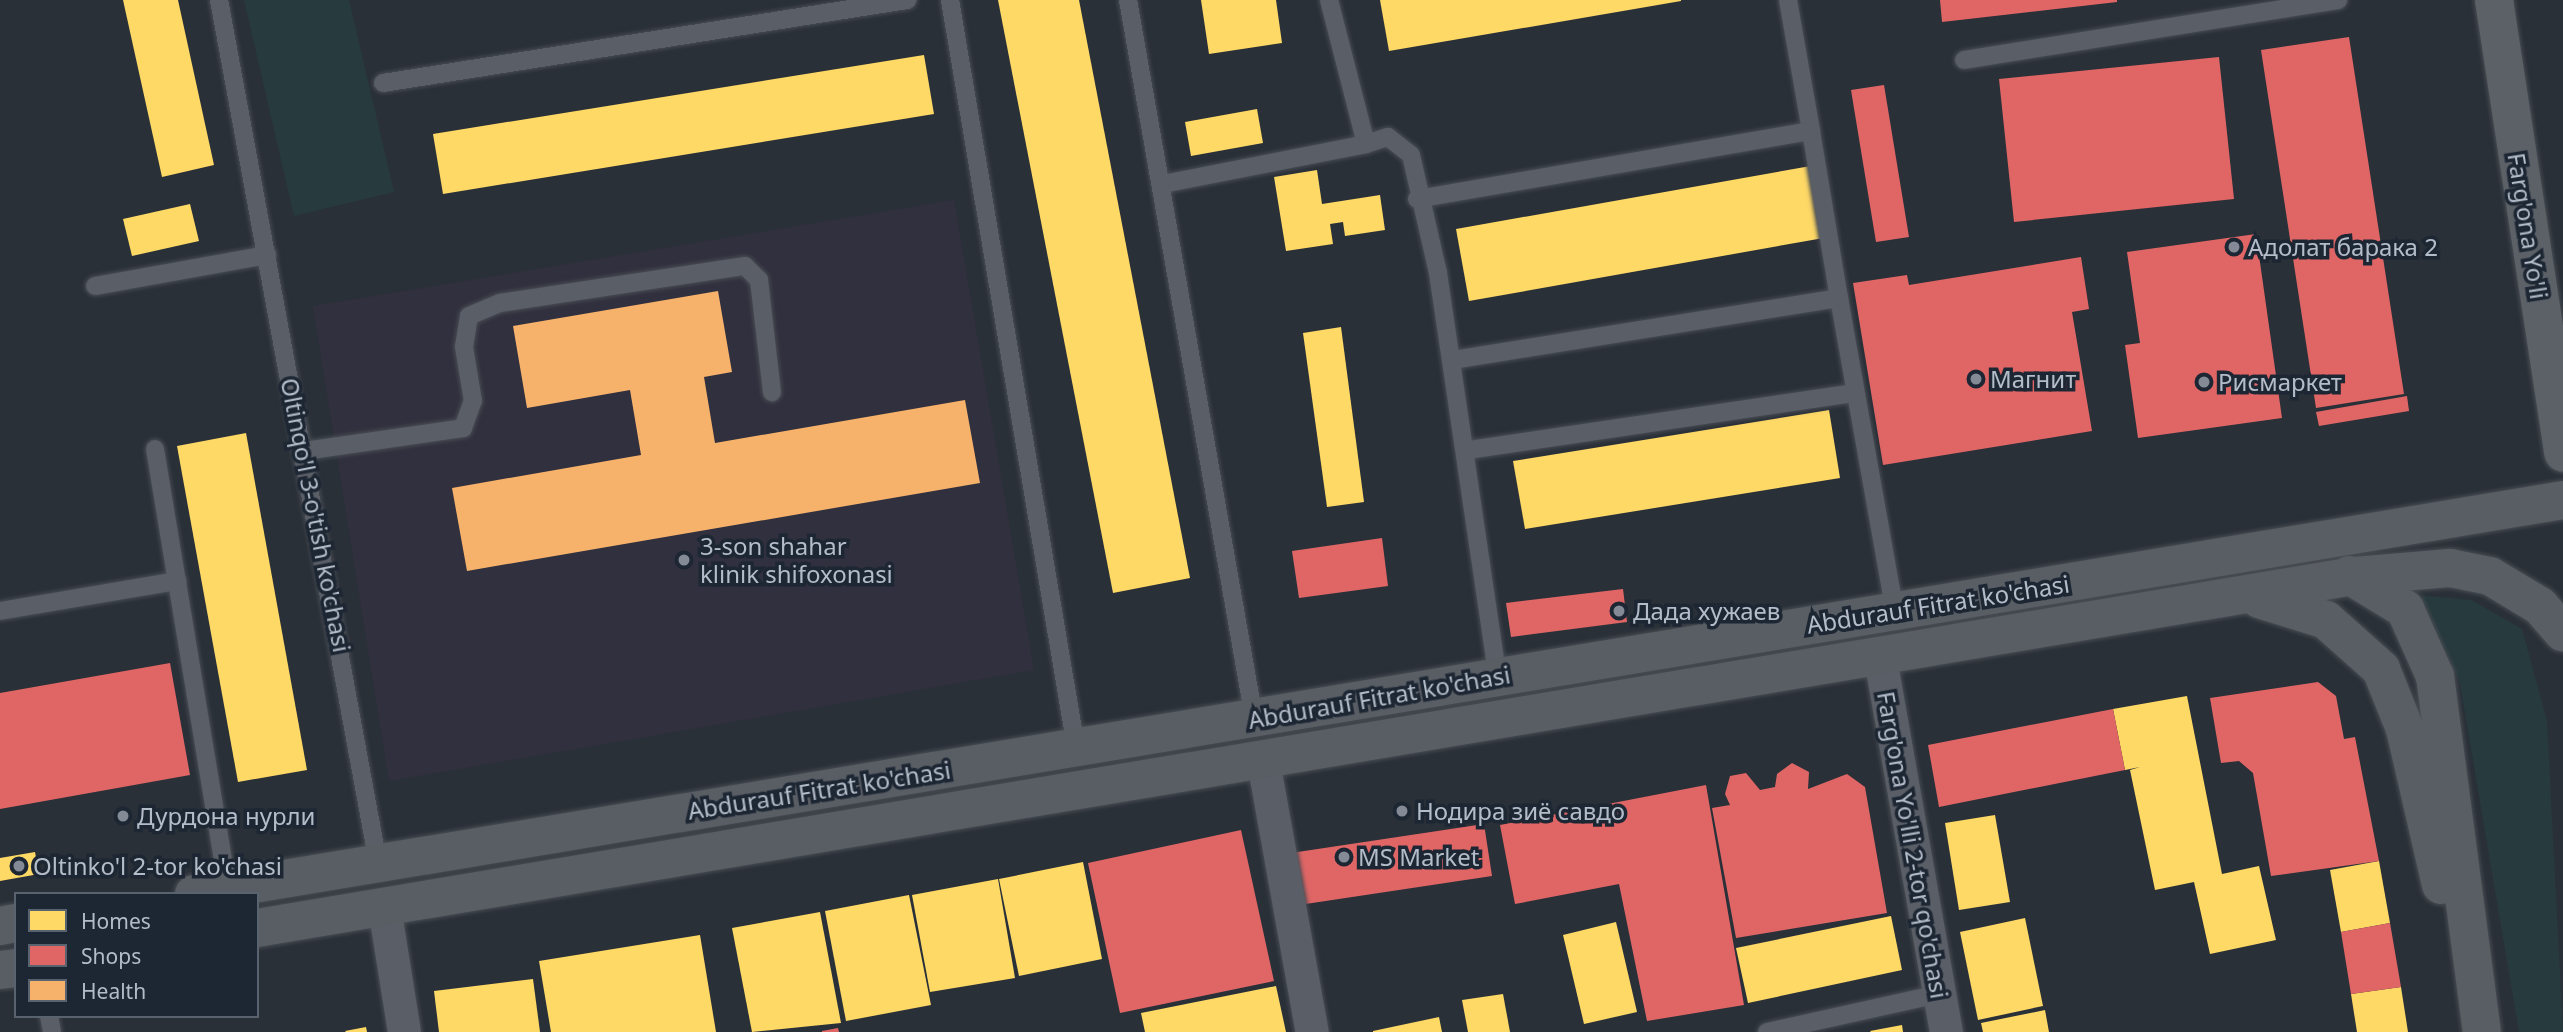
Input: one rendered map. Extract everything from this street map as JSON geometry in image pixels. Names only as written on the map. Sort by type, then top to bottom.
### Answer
[{"type":"main road","name":"Farg'ona Yo'li","points":[[2494,0],[2563,453]]},
{"type":"main road","name":"Abdurauf Fitrat ko'chasi","points":[[211,891],[2563,500]]},
{"type":"main road","points":[[2267,548],[2354,576],[2405,609],[2435,676],[2482,1032]]},
{"type":"main road","name":"Abdurauf Fitrat ko'chasi","points":[[259,928],[2250,597],[2354,576],[2450,568],[2490,576],[2540,607],[2563,632]]},
{"type":"main road","points":[[2250,597],[2298,609],[2349,634],[2395,696],[2424,797],[2470,1032]]},
{"type":"main road","points":[[1880,658],[1883,613]]},
{"type":"main road","points":[[1254,718],[1263,761]]},
{"type":"main road","name":"Oltinqo'l 3-o'tish ko'chasi","points":[[378,863],[384,907]]},
{"type":"street","name":"Farg'ona Yo'lli 2-tor qo'chasi","points":[[1880,658],[1946,1032]]},
{"type":"street","points":[[1263,761],[1312,1032]]},
{"type":"street","name":"Oltinqo'l 3-o'tish ko'chasi","points":[[384,907],[404,1032]]},
{"type":"lane","name":"Oltinqo'l 3-o'tish ko'chasi","points":[[219,0],[378,863]]},
{"type":"lane","points":[[383,83],[907,0]]},
{"type":"lane","points":[[950,0],[1076,747]]},
{"type":"lane","points":[[1128,0],[1163,184],[1254,718]]},
{"type":"lane","points":[[1329,0],[1366,144]]},
{"type":"lane","points":[[1788,0],[1839,298],[1883,613]]},
{"type":"lane","points":[[1964,60],[2338,0]]},
{"type":"lane","points":[[1417,199],[1811,131]]},
{"type":"lane","points":[[1163,184],[1366,144],[1388,136],[1411,155],[1417,199],[1453,360],[1468,450],[1498,677]]},
{"type":"lane","points":[[95,286],[267,255]]},
{"type":"lane","points":[[304,451],[463,428],[473,401],[464,347],[469,316],[500,303],[745,266],[759,280],[772,392]]},
{"type":"lane","points":[[1453,360],[1839,298]]},
{"type":"lane","points":[[1468,450],[1853,393]]},
{"type":"lane","points":[[155,449],[177,581],[211,891]]},
{"type":"lane","points":[[0,611],[177,581]]},
{"type":"lane","points":[[1767,1032],[1940,994]]},
{"type":"shaded area","name":"3-son shahar klinik shifoxonasi","points":[[954,200],[1034,670],[389,781],[313,306]]},
{"type":"green space","points":[[244,0],[349,0],[394,192],[294,216]]},
{"type":"green space","points":[[2419,595],[2471,600],[2522,629],[2547,721],[2563,1032],[2519,1032],[2460,683]]},
{"type":"building: Homes","points":[[123,0],[178,0],[214,165],[162,177]]},
{"type":"building: Homes","points":[[998,0],[1079,0],[1190,578],[1113,593]]},
{"type":"building: Homes","points":[[1201,0],[1276,0],[1282,43],[1209,54]]},
{"type":"building: Homes","points":[[1380,0],[1681,0],[1681,1],[1389,51]]},
{"type":"building: Homes","points":[[924,55],[934,114],[443,194],[433,134]]},
{"type":"building: Homes","points":[[1257,109],[1263,143],[1191,156],[1185,122]]},
{"type":"building: Homes","points":[[1822,164],[1835,236],[1469,301],[1456,229]]},
{"type":"building: Homes","points":[[1317,170],[1322,204],[1380,195],[1385,230],[1345,236],[1343,222],[1330,224],[1333,244],[1286,251],[1274,177]]},
{"type":"building: Homes","points":[[190,204],[199,241],[132,256],[123,219]]},
{"type":"building: Homes","points":[[1341,327],[1364,502],[1327,507],[1303,333]]},
{"type":"building: Homes","points":[[1829,410],[1840,478],[1525,529],[1513,461]]},
{"type":"building: Homes","points":[[246,433],[307,770],[238,782],[177,446]]},
{"type":"building: Homes","points":[[2187,696],[2222,874],[2259,866],[2276,940],[2210,954],[2194,882],[2155,890],[2130,770],[2140,767],[2125,770],[2113,709]]},
{"type":"building: Homes","points":[[1995,815],[2010,902],[1959,910],[1945,823]]},
{"type":"building: Homes","name":"Oltinko'l 2-tor ko'chasi","points":[[35,852],[39,874],[0,881],[0,858]]},
{"type":"building: Homes","points":[[2379,861],[2390,923],[2341,932],[2330,870]]},
{"type":"building: Homes","points":[[1083,862],[1102,959],[1019,976],[999,879]]},
{"type":"building: Homes","points":[[998,879],[1015,978],[930,992],[912,895]]},
{"type":"building: Homes","points":[[909,895],[931,1005],[846,1021],[825,911]]},
{"type":"building: Homes","points":[[820,912],[841,1023],[752,1032],[732,928]]},
{"type":"building: Homes","points":[[1891,916],[1902,970],[1748,1003],[1736,948]]},
{"type":"building: Homes","points":[[2025,918],[2043,1006],[1978,1020],[1960,932]]},
{"type":"building: Homes","points":[[1616,922],[1637,1012],[1584,1024],[1563,935]]},
{"type":"building: Homes","points":[[700,935],[716,1032],[551,1032],[539,961]]},
{"type":"building: Homes","points":[[533,979],[540,1032],[439,1032],[434,991]]},
{"type":"building: Homes","points":[[1276,986],[1286,1032],[1145,1032],[1141,1013]]},
{"type":"building: Homes","points":[[2401,987],[2408,1032],[2357,1032],[2351,994]]},
{"type":"building: Homes","points":[[1503,994],[1510,1032],[1468,1032],[1462,1000]]},
{"type":"building: Homes","points":[[2045,1010],[2049,1032],[1983,1032],[1981,1023]]},
{"type":"building: Homes","points":[[1439,1017],[1442,1032],[1373,1032],[1373,1031]]},
{"type":"building: Homes","points":[[1902,1025],[1903,1032],[1870,1031]]},
{"type":"building: Homes","points":[[366,1027],[367,1032],[345,1031]]},
{"type":"building: Shops","points":[[1940,0],[2117,0],[2117,2],[1942,22]]},
{"type":"building: Shops","points":[[2349,37],[2404,394],[2316,408],[2261,50]]},
{"type":"building: Shops","points":[[2219,57],[2234,199],[2014,222],[1999,79]]},
{"type":"building: Shops","points":[[1884,85],[1909,237],[1876,242],[1851,90]]},
{"type":"building: Shops","points":[[2256,234],[2282,418],[2138,438],[2125,345],[2140,343],[2127,252]]},
{"type":"building: Shops","name":"Магнит","points":[[2081,257],[2089,309],[2072,312],[2092,431],[1883,465],[1853,283],[1907,275],[1909,285]]},
{"type":"building: Shops","points":[[2407,396],[2409,411],[2319,426],[2316,412]]},
{"type":"building: Shops","points":[[1382,538],[1388,586],[1299,598],[1292,551]]},
{"type":"building: Shops","points":[[1623,589],[1627,622],[1511,637],[1506,603]]},
{"type":"building: Shops","points":[[170,663],[190,775],[0,809],[0,693]]},
{"type":"building: Shops","points":[[2318,682],[2336,696],[2344,739],[2355,737],[2379,861],[2271,876],[2253,773],[2239,761],[2221,763],[2210,698]]},
{"type":"building: Shops","points":[[2113,709],[2125,770],[1939,807],[1928,745]]},
{"type":"building: Shops","points":[[1792,763],[1809,772],[1808,789],[1847,774],[1865,787],[1887,913],[1736,938],[1712,808],[1730,805],[1725,794],[1730,776],[1746,773],[1760,790],[1775,787],[1777,774]]},
{"type":"building: Shops","points":[[1706,785],[1744,1005],[1647,1021],[1619,884],[1515,904],[1500,825]]},
{"type":"building: Shops","points":[[1484,824],[1492,876],[1299,905],[1291,853]]},
{"type":"building: Shops","points":[[1241,830],[1274,981],[1120,1013],[1088,863]]},
{"type":"building: Shops","points":[[2390,923],[2401,987],[2351,994],[2341,932]]},
{"type":"building: Shops","points":[[838,1028],[839,1032],[822,1032],[822,1031]]},
{"type":"building: Health","points":[[718,291],[732,372],[704,377],[715,443],[965,400],[980,483],[467,571],[452,488],[641,455],[630,390],[527,408],[513,326]]},
{"type":"place","name":"Адолат барака 2","points":[[2234,247]]},
{"type":"place","name":"Магнит","points":[[1976,379]]},
{"type":"place","name":"Рисмаркет","points":[[2204,382]]},
{"type":"place","name":"3-son shahar klinik shifoxonasi","points":[[684,560]]},
{"type":"place","name":"Дада хужаев","points":[[1619,611]]},
{"type":"place","name":"Нодира зиё савдо","points":[[1402,811]]},
{"type":"place","name":"Дурдона нурли","points":[[123,816]]},
{"type":"place","name":"MS Market","points":[[1344,857]]},
{"type":"place","name":"Oltinko'l 2-tor ko'chasi","points":[[19,866]]}]
